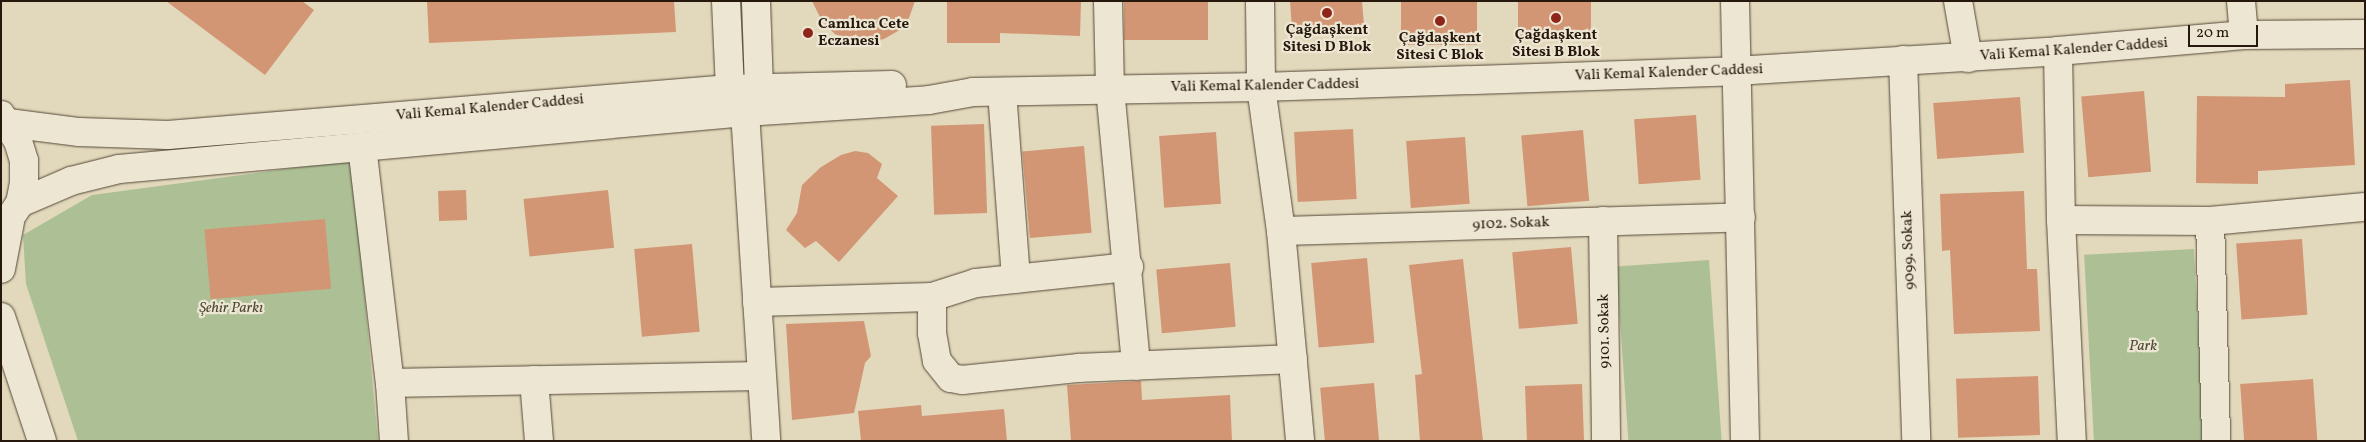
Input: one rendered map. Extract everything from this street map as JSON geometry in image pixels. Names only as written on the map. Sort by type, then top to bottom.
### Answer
[{"type":"street","points":[[726,1],[730,88],[745,112],[758,302],[760,376],[766,441]]},
{"type":"street","points":[[745,112],[758,88],[756,1]]},
{"type":"street","points":[[1108,1],[1110,89],[1129,267],[1136,366]]},
{"type":"street","points":[[1260,1],[1261,88],[1281,231],[1300,441]]},
{"type":"street","points":[[1734,1],[1741,217],[1744,441]]},
{"type":"street","points":[[1958,1],[1968,58]]},
{"type":"street","points":[[2241,1],[2244,35]]},
{"type":"street","name":"Vali Kemal Kalender Caddesi","points":[[10,219],[72,181],[120,169],[745,112],[929,100],[973,92],[1261,88],[1735,71],[1902,60],[1968,58],[2244,35],[2365,34]]},
{"type":"street","points":[[2058,51],[2061,220],[2072,441]]},
{"type":"street","name":"9099. Sokak","points":[[1902,60],[1916,441]]},
{"type":"street","name":"Vali Kemal Kalender Caddesi","points":[[5,119],[79,132],[168,136],[730,88],[930,84],[973,92]]},
{"type":"street","points":[[1002,92],[1016,278]]},
{"type":"street","points":[[1,269],[10,219],[24,182],[24,162],[5,119]]},
{"type":"street","points":[[362,146],[390,383],[394,441]]},
{"type":"street","points":[[2061,220],[2210,221],[2365,207]]},
{"type":"street","name":"9102. Sokak","points":[[1281,231],[1741,217]]},
{"type":"street","name":"9101. Sokak","points":[[1603,221],[1606,441]]},
{"type":"street","points":[[2210,221],[2216,441]]},
{"type":"street","points":[[758,302],[932,297],[967,285],[1016,278],[1129,267]]},
{"type":"street","points":[[932,297],[932,333],[937,362],[951,378],[962,380],[1136,366],[1293,359]]},
{"type":"street","points":[[1,317],[42,441]]},
{"type":"street","points":[[390,383],[760,376]]},
{"type":"street","points":[[534,380],[539,441]]},
{"type":"green space","name":"Şehir Parkı","points":[[352,160],[378,441],[78,441],[26,284],[23,235],[92,195]]},
{"type":"green space","name":"Park","points":[[2194,249],[2204,441],[2094,441],[2084,255]]},
{"type":"green space","points":[[1709,260],[1722,441],[1628,441],[1616,266]]},
{"type":"building","points":[[166,1],[302,1],[314,10],[265,75]]},
{"type":"building","points":[[427,1],[674,1],[676,32],[429,43]]},
{"type":"building","points":[[812,1],[915,1],[909,18],[898,31],[884,39],[867,43],[851,41],[835,34],[823,23]]},
{"type":"building","points":[[947,1],[1081,1],[1080,36],[1000,33],[1000,43],[947,43]]},
{"type":"building","points":[[1124,1],[1208,1],[1208,40],[1124,40]]},
{"type":"building","name":"Çağdaşkent Sitesi D Blok","points":[[1290,1],[1362,1],[1364,25],[1292,29]]},
{"type":"building","name":"Çağdaşkent Sitesi C Blok","points":[[1401,1],[1477,1],[1477,45],[1401,45]]},
{"type":"building","name":"Çağdaşkent Sitesi B Blok","points":[[1518,1],[1591,1],[1591,38],[1518,38]]},
{"type":"building","points":[[2350,80],[2355,165],[2258,171],[2258,184],[2196,183],[2197,96],[2285,97],[2285,84]]},
{"type":"building","points":[[2144,91],[2151,172],[2088,177],[2081,96]]},
{"type":"building","points":[[2020,97],[2024,153],[1937,159],[1933,103]]},
{"type":"building","points":[[1696,115],[1701,180],[1639,184],[1634,119]]},
{"type":"building","points":[[984,124],[987,213],[934,215],[931,126]]},
{"type":"building","points":[[1353,129],[1357,199],[1298,202],[1294,132]]},
{"type":"building","points":[[1583,130],[1589,201],[1527,206],[1521,135]]},
{"type":"building","points":[[1216,132],[1221,204],[1164,208],[1159,136]]},
{"type":"building","points":[[1465,137],[1470,204],[1411,208],[1406,141]]},
{"type":"building","points":[[1084,146],[1092,233],[1030,238],[1022,151]]},
{"type":"building","points":[[855,151],[868,153],[882,164],[877,178],[898,196],[839,262],[816,241],[805,248],[786,230],[797,213],[802,185],[821,167],[841,155]]},
{"type":"building","points":[[466,190],[467,220],[439,221],[438,191]]},
{"type":"building","points":[[608,190],[614,248],[530,257],[523,199]]},
{"type":"building","points":[[2024,191],[2027,269],[2037,269],[2040,331],[1954,334],[1950,250],[1942,251],[1940,194]]},
{"type":"building","points":[[325,219],[331,289],[211,299],[204,230]]},
{"type":"building","points":[[2302,239],[2307,315],[2241,319],[2236,244]]},
{"type":"building","points":[[692,244],[700,332],[642,337],[634,249]]},
{"type":"building","points":[[1571,247],[1578,324],[1519,329],[1512,252]]},
{"type":"building","points":[[1367,258],[1374,343],[1319,348],[1311,263]]},
{"type":"building","points":[[1463,259],[1483,441],[1420,441],[1415,375],[1422,374],[1409,265]]},
{"type":"building","points":[[1230,263],[1236,327],[1162,333],[1156,269]]},
{"type":"building","points":[[864,321],[871,356],[865,363],[854,413],[792,420],[786,324]]},
{"type":"building","points":[[2038,376],[2040,435],[1958,438],[1956,379]]},
{"type":"building","points":[[2313,379],[2317,441],[2244,441],[2240,384]]},
{"type":"building","points":[[1141,381],[1142,400],[1230,395],[1232,441],[1071,441],[1067,385]]},
{"type":"building","points":[[1374,383],[1379,441],[1325,441],[1320,388]]},
{"type":"building","points":[[1582,384],[1584,441],[1527,441],[1525,386]]},
{"type":"building","points":[[921,405],[922,416],[1004,409],[1007,441],[861,441],[858,411]]},
{"type":"place","name":"Çağdaşkent Sitesi D Blok","points":[[1327,13]]},
{"type":"place","name":"Çağdaşkent Sitesi B Blok","points":[[1556,18]]},
{"type":"place","name":"Çağdaşkent Sitesi C Blok","points":[[1440,21]]},
{"type":"place","name":"Camlıca Cete Eczanesi","points":[[808,33]]}]
